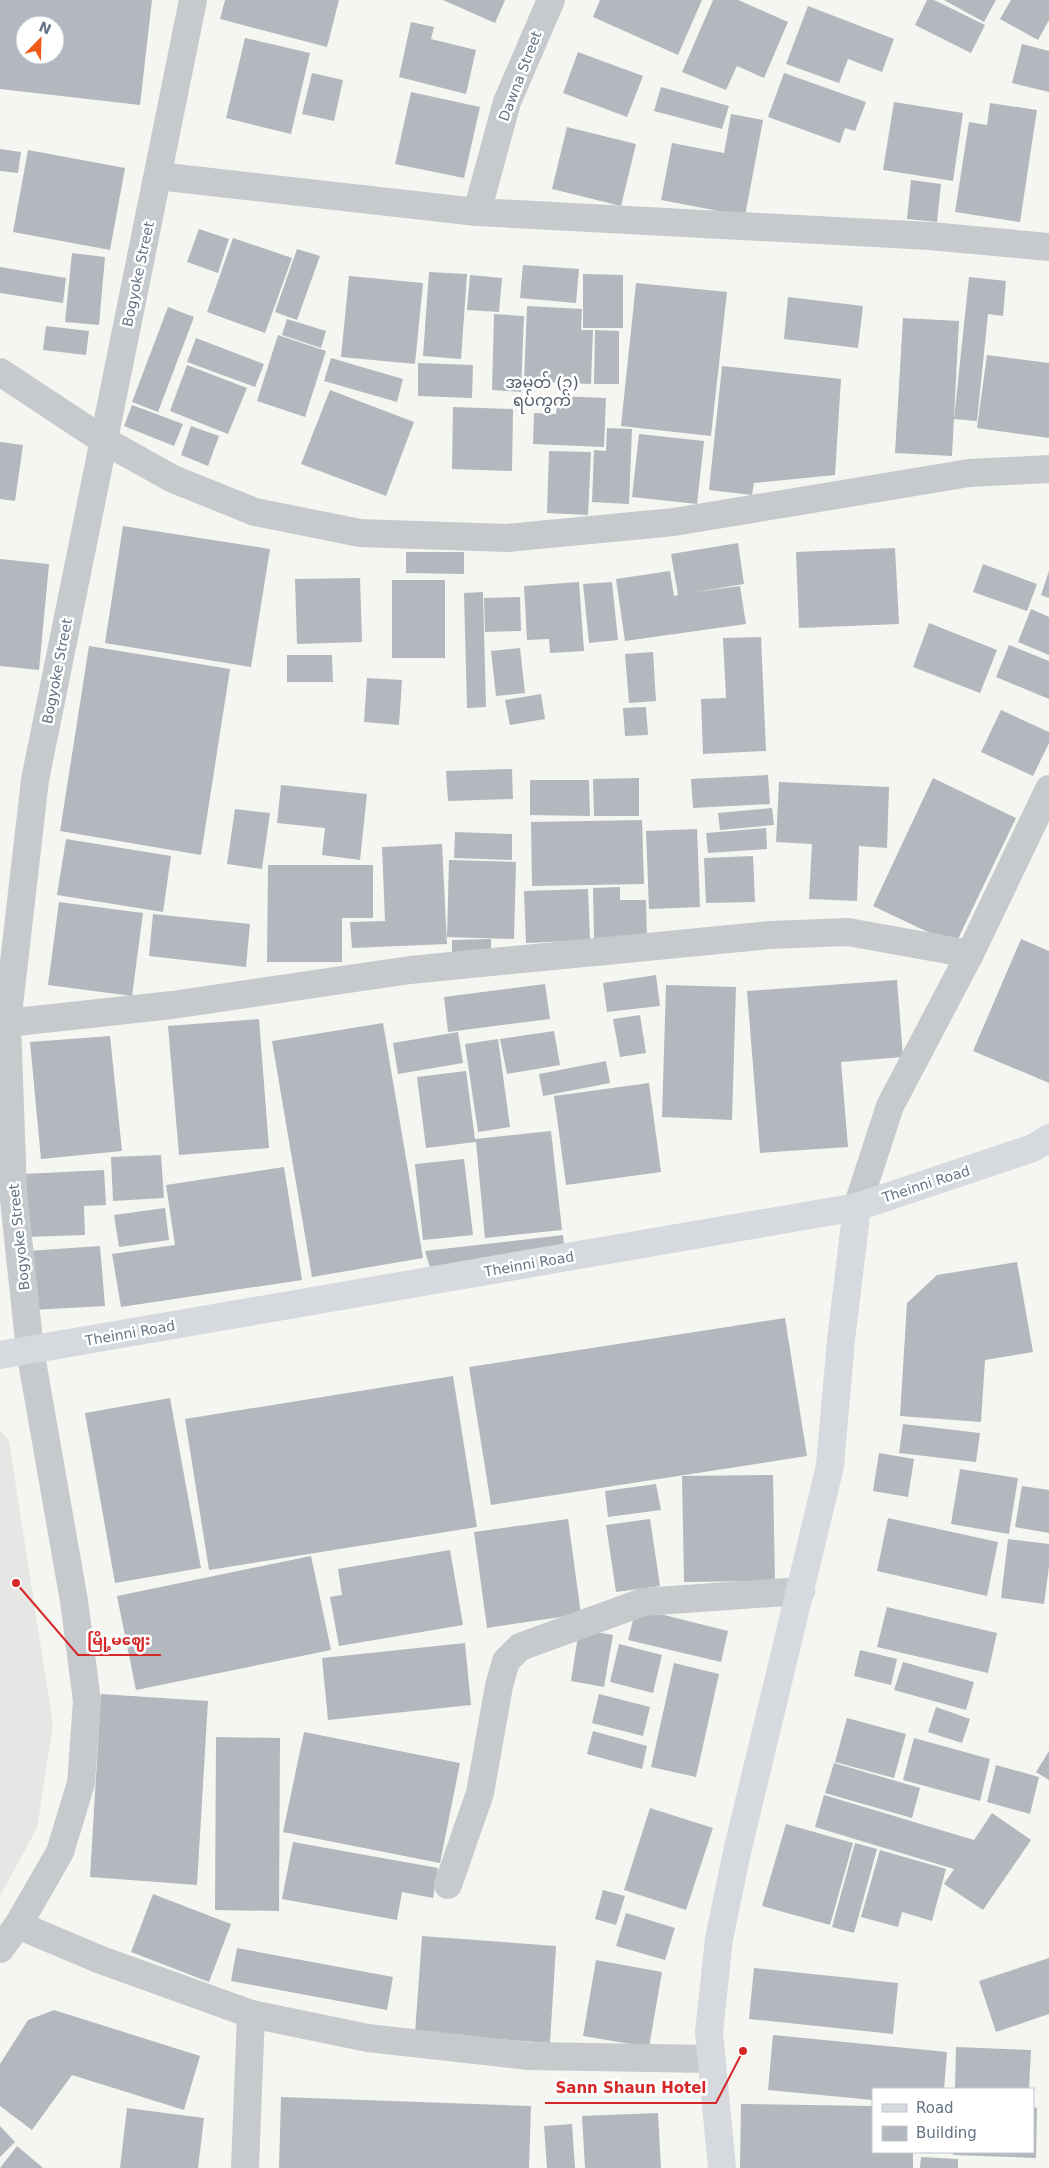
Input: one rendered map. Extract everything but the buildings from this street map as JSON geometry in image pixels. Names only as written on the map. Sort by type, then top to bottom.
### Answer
[{"type":"main road","name":"Theinni Road","points":[[0,1355],[858,1207],[1033,1148],[1049,1138]]},
{"type":"main road","points":[[722,2168],[710,2032],[719,1939],[737,1852],[830,1466],[841,1340],[858,1207]]},
{"type":"street","name":"Bogyoke Street","points":[[0,1950],[18,1925],[60,1852],[81,1783],[87,1701],[74,1601],[30,1350],[13,1191],[7,1023],[35,780],[193,0]]},
{"type":"street","name":"Dawna Street","points":[[477,212],[507,102],[551,0]]},
{"type":"street","points":[[158,176],[477,212],[930,236],[1049,247]]},
{"type":"street","points":[[0,372],[103,440],[173,479],[255,512],[360,532],[507,538],[674,522],[969,473],[1049,469]]},
{"type":"street","points":[[858,1207],[890,1106],[970,954],[1049,789]]},
{"type":"street","points":[[7,1023],[172,1005],[410,970],[770,935],[848,932],[970,954]]},
{"type":"street","points":[[448,1886],[480,1793],[499,1686],[506,1661],[520,1647],[643,1602],[801,1591]]},
{"type":"street","points":[[18,1925],[101,1960],[250,2014],[368,2038],[528,2056],[711,2059]]},
{"type":"street","points":[[245,2168],[250,2014]]},
{"type":"shaded area","points":[[0,1430],[9,1441],[53,1725],[37,1828],[0,1896]]},
{"type":"place","name":"မြို့မဈေး","points":[[16,1583]]},
{"type":"place","name":"Sann Shaun Hotel","points":[[743,2051]]},
{"type":"district","name":"အမှတ် (၃) ရပ်ကွက်","points":[[542,391]]}]
